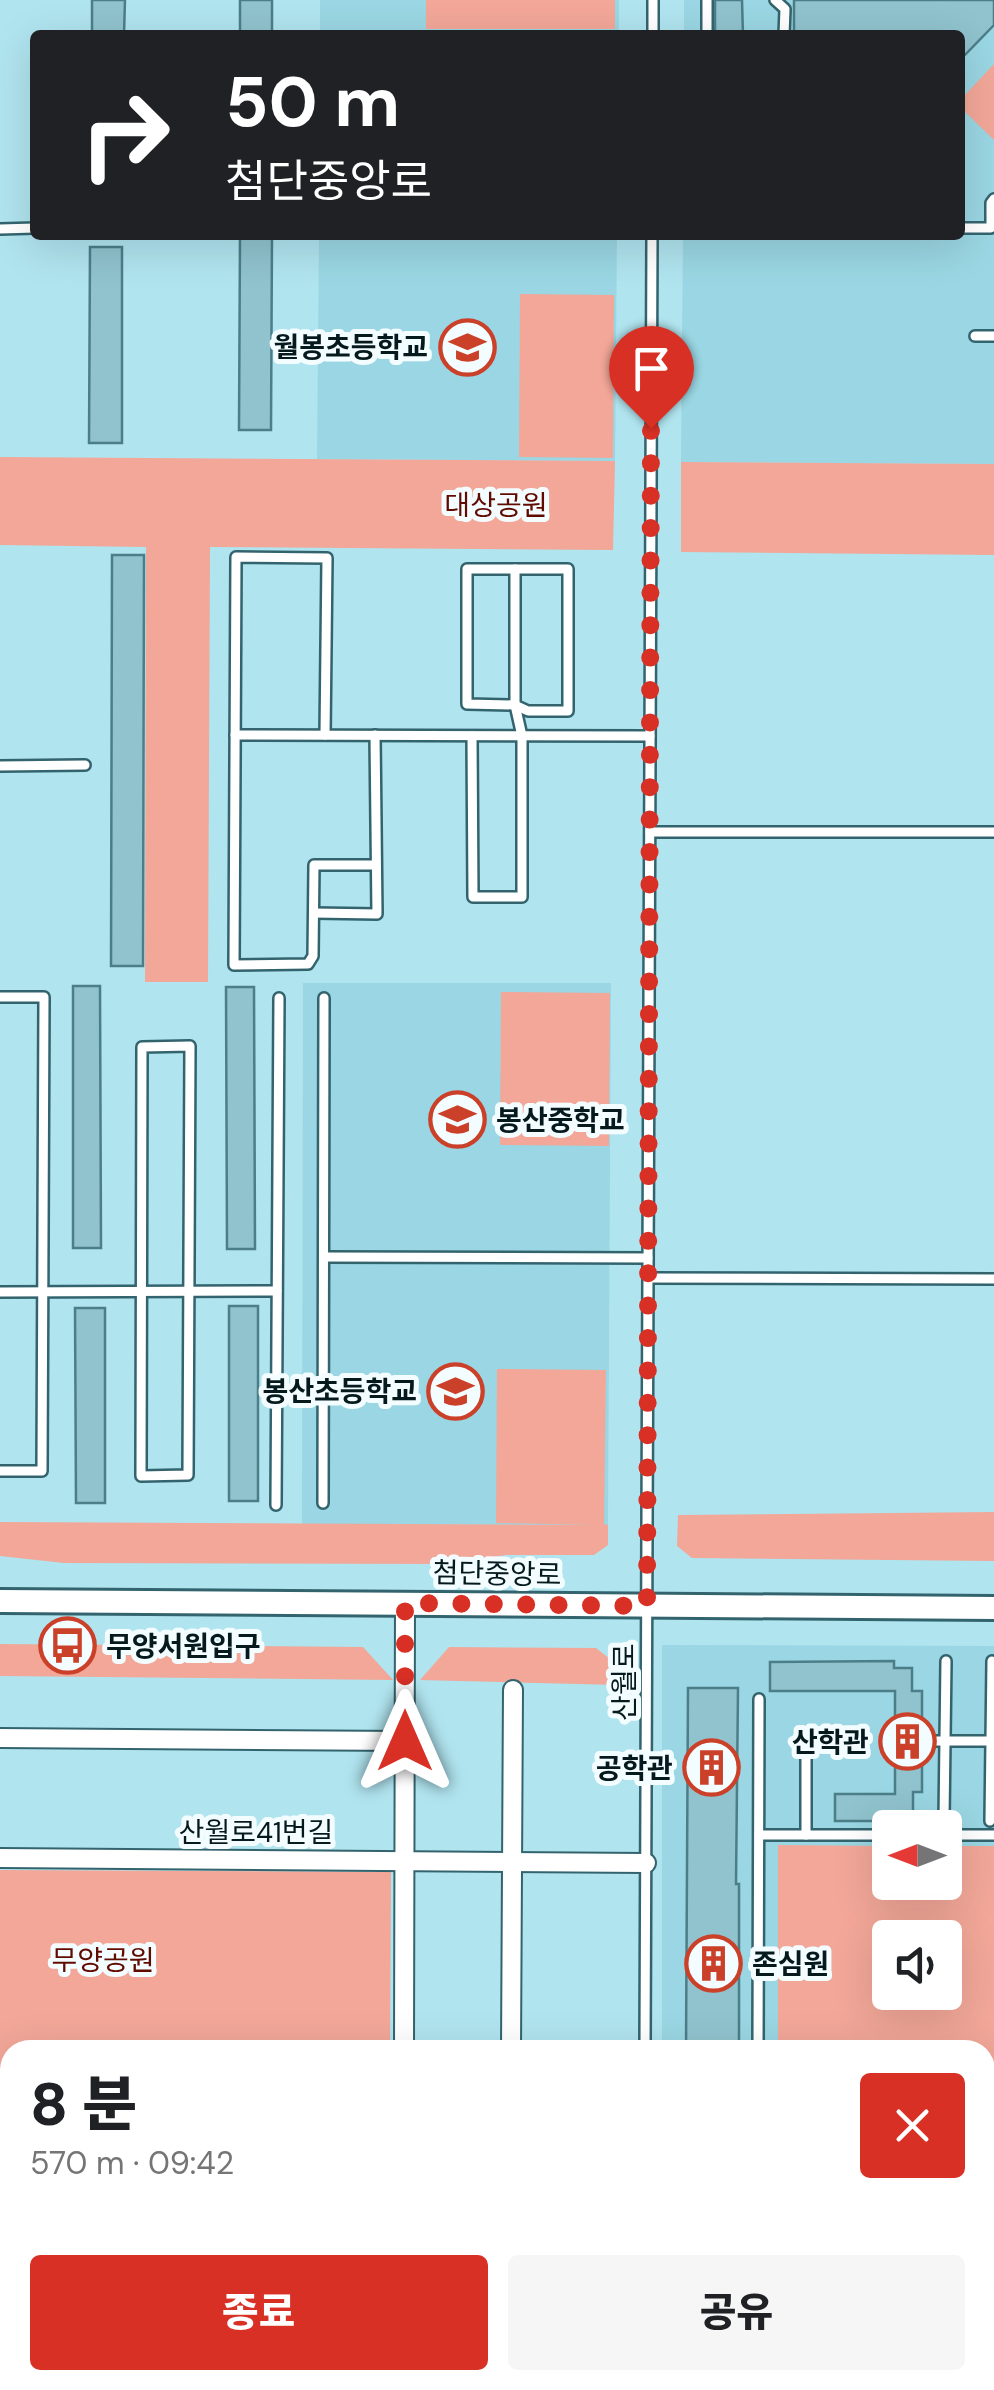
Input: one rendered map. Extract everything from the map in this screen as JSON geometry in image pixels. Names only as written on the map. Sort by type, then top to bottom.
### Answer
[{"type":"street","name":"첨단중앙로","points":[[0,1601],[994,1608]]},
{"type":"street","points":[[404,2040],[405,1603]]},
{"type":"street","points":[[512,2040],[513,1690]]},
{"type":"street","points":[[0,1738],[405,1741]]},
{"type":"street","name":"산월로41번길","points":[[0,1858],[646,1863]]},
{"type":"lane","points":[[653,0],[653,30]]},
{"type":"lane","points":[[707,0],[707,30]]},
{"type":"lane","points":[[776,0],[784,9],[784,30]]},
{"type":"lane","points":[[965,228],[992,228],[990,202],[994,199]]},
{"type":"lane","points":[[0,228],[30,228]]},
{"type":"lane","name":"산월로","points":[[645,2040],[652,240]]},
{"type":"lane","points":[[975,336],[994,336]]},
{"type":"lane","points":[[325,735],[326,558],[236,557],[234,966],[308,964],[313,956],[314,864],[376,865]]},
{"type":"lane","points":[[467,569],[568,569],[568,711],[528,711],[515,705],[466,704],[467,569]]},
{"type":"lane","points":[[472,736],[472,897],[522,897],[522,736],[515,705],[515,569]]},
{"type":"lane","points":[[235,735],[650,736]]},
{"type":"lane","points":[[314,912],[376,914],[375,735]]},
{"type":"lane","points":[[0,766],[85,765]]},
{"type":"lane","points":[[650,832],[994,832]]},
{"type":"lane","points":[[0,997],[44,997],[42,1471],[0,1471]]},
{"type":"lane","points":[[276,1505],[279,998]]},
{"type":"lane","points":[[323,1504],[324,998]]},
{"type":"lane","points":[[190,1046],[188,1475],[141,1476],[142,1291],[142,1047],[190,1046]]},
{"type":"lane","points":[[324,1257],[648,1258]]},
{"type":"lane","points":[[648,1278],[994,1280]]},
{"type":"lane","points":[[0,1292],[277,1291]]},
{"type":"lane","points":[[944,1810],[946,1660]]},
{"type":"lane","points":[[990,1821],[992,1661]]},
{"type":"lane","points":[[758,2040],[759,1699]]},
{"type":"lane","points":[[930,1741],[992,1741]]},
{"type":"lane","points":[[806,1751],[806,1834]]},
{"type":"lane","points":[[759,1834],[872,1835]]},
{"type":"lane","points":[[962,1835],[994,1835]]},
{"type":"shaded area","points":[[320,0],[619,0],[619,30],[320,30]]},
{"type":"shaded area","points":[[684,0],[994,0],[994,464],[681,462],[683,240],[965,240],[965,30],[684,30]]},
{"type":"shaded area","name":"월봉초등학교","points":[[319,240],[617,240],[615,461],[317,459]]},
{"type":"shaded area","points":[[303,983],[611,983],[608,1525],[302,1524]]},
{"type":"shaded area","points":[[662,1645],[994,1646],[994,2040],[662,2040]]},
{"type":"green space","points":[[426,0],[615,0],[615,29],[426,29]]},
{"type":"green space","points":[[994,64],[994,140],[965,112],[965,95]]},
{"type":"green space","points":[[520,294],[614,295],[613,458],[519,457]]},
{"type":"green space","name":"대상공원","points":[[0,457],[615,461],[613,550],[210,547],[208,982],[145,982],[146,547],[0,545]]},
{"type":"green space","points":[[681,462],[994,464],[994,555],[681,552]]},
{"type":"green space","points":[[501,992],[610,993],[609,1146],[500,1145]]},
{"type":"green space","points":[[497,1369],[606,1370],[604,1524],[608,1525],[608,1545],[594,1555],[506,1555],[451,1564],[64,1563],[0,1556],[0,1522],[597,1525],[496,1523]]},
{"type":"green space","points":[[994,1512],[994,1561],[692,1558],[677,1546],[678,1515]]},
{"type":"green space","points":[[0,1644],[363,1647],[393,1680],[0,1676]]},
{"type":"green space","points":[[449,1647],[596,1648],[619,1666],[619,1685],[420,1680]]},
{"type":"green space","points":[[778,1845],[872,1846],[872,1900],[962,1900],[962,1846],[994,1846],[994,2040],[778,2040]]},
{"type":"green space","name":"무양공원","points":[[0,1870],[391,1872],[390,2040],[0,2040]]},
{"type":"building","points":[[92,0],[125,0],[124,30],[92,30]]},
{"type":"building","points":[[240,0],[272,0],[272,30],[240,30]]},
{"type":"building","points":[[715,0],[742,0],[743,30],[715,30]]},
{"type":"building","points":[[794,0],[994,0],[994,25],[965,55],[965,30],[794,30]]},
{"type":"building","points":[[240,240],[272,240],[271,430],[239,430]]},
{"type":"building","points":[[90,247],[122,247],[122,443],[89,443]]},
{"type":"building","points":[[112,555],[144,555],[143,966],[111,966]]},
{"type":"building","points":[[73,986],[100,986],[101,1248],[73,1248]]},
{"type":"building","points":[[226,987],[254,987],[255,1249],[227,1249]]},
{"type":"building","points":[[229,1306],[258,1306],[258,1501],[229,1501]]},
{"type":"building","points":[[75,1308],[105,1308],[105,1503],[76,1503]]},
{"type":"building","name":"산학관","points":[[894,1661],[894,1668],[912,1668],[912,1691],[922,1691],[922,1792],[913,1792],[913,1810],[872,1810],[872,1821],[835,1821],[835,1794],[895,1794],[895,1691],[770,1691],[770,1662]]},
{"type":"building","points":[[688,1688],[738,1688],[739,2040],[686,2040]]},
{"type":"place","name":"월봉초등학교","points":[[467,347]]},
{"type":"place","name":"봉산중학교","points":[[457,1120]]},
{"type":"place","name":"봉산초등학교","points":[[456,1391]]},
{"type":"place","name":"무양서원입구","points":[[67,1646]]},
{"type":"place","name":"산학관","points":[[908,1742]]},
{"type":"place","name":"공학관","points":[[712,1768]]},
{"type":"place","name":"존심원","points":[[713,1964]]},
{"type":"route","points":[[405,1741],[405,1603],[647,1606],[651,428]]}]
